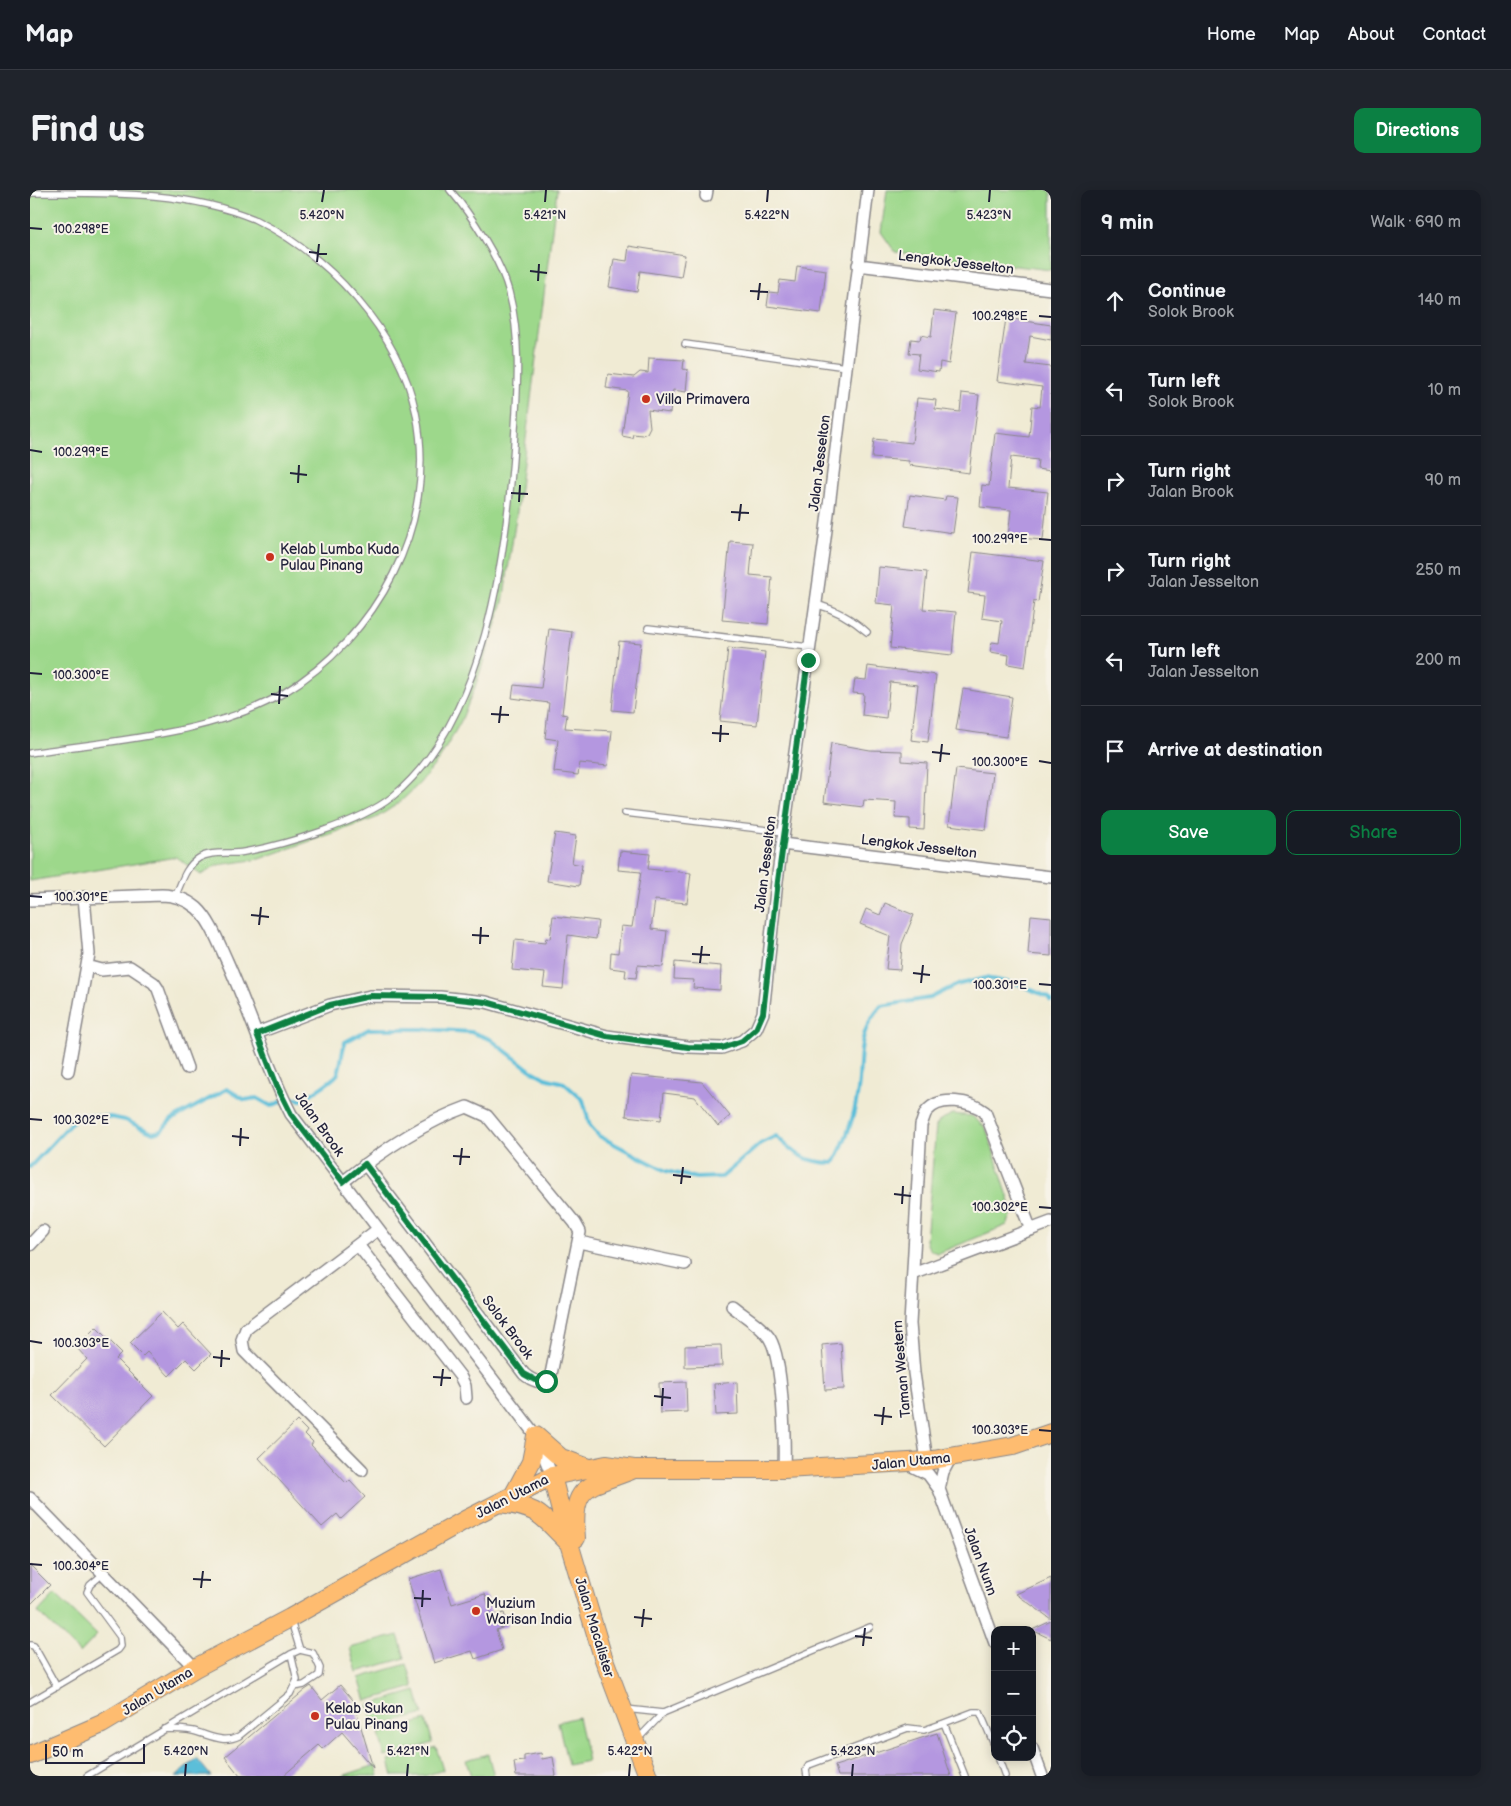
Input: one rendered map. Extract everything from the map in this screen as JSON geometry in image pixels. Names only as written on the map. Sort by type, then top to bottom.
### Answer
[{"type":"main road","name":"Jalan Utama","points":[[37,1753],[102,1724],[195,1668],[552,1476],[606,1465],[634,1469],[784,1469],[927,1461],[1013,1446],[1051,1434]]},
{"type":"main road","points":[[536,1436],[561,1458],[590,1468]]},
{"type":"main road","points":[[506,1500],[518,1490],[531,1462],[536,1436]]},
{"type":"main road","points":[[577,1571],[574,1514],[580,1496],[600,1482],[634,1469]]},
{"type":"main road","name":"Jalan Macalister","points":[[552,1476],[577,1571],[602,1654],[648,1776]]},
{"type":"main road","points":[[506,1500],[541,1514],[569,1542]]},
{"type":"main road","points":[[30,1765],[37,1753]]},
{"type":"street","name":"Jalan Jesselton","points":[[257,1034],[330,1005],[370,996],[440,997],[486,1002],[607,1036],[688,1047],[722,1048],[742,1041],[756,1029],[763,1013],[782,844],[868,190]]},
{"type":"street","name":"Lengkok Jesselton","points":[[858,265],[1051,289]]},
{"type":"street","name":"Lengkok Jesselton","points":[[782,844],[1051,877]]},
{"type":"street","points":[[30,900],[84,897],[176,896]]},
{"type":"street","name":"Jalan Brook","points":[[176,896],[197,908],[215,935],[277,1086],[291,1114],[536,1436],[552,1476]]},
{"type":"street","points":[[68,1071],[89,954],[89,934],[84,897]]},
{"type":"street","points":[[86,966],[102,970],[130,967],[154,983],[187,1068]]},
{"type":"street","name":"Taman Western","points":[[927,1461],[914,1373],[910,1324],[921,1125],[927,1111],[939,1103],[966,1103],[976,1105],[985,1112],[1031,1230]]},
{"type":"street","name":"Solok Brook","points":[[343,1182],[365,1164],[430,1122],[467,1107],[487,1116],[575,1223],[580,1232],[552,1376],[546,1381],[535,1380],[524,1374],[365,1164]]},
{"type":"street","points":[[913,1274],[1051,1222]]},
{"type":"street","points":[[362,1470],[244,1351],[242,1340],[246,1329],[378,1230]]},
{"type":"street","points":[[30,1245],[43,1231]]},
{"type":"street","points":[[579,1242],[685,1264]]},
{"type":"street","points":[[358,1244],[460,1376],[465,1386],[466,1398]]},
{"type":"street","points":[[732,1306],[766,1334],[774,1349],[785,1443],[784,1469]]},
{"type":"street","points":[[939,1489],[943,1472],[951,1458]]},
{"type":"street","name":"Jalan Nunn","points":[[904,1462],[918,1467],[928,1474],[939,1489],[991,1632]]},
{"type":"street","points":[[30,1498],[195,1668]]},
{"type":"street","points":[[1036,1756],[1045,1773]]},
{"type":"lane","points":[[176,896],[189,866],[203,856],[242,853],[301,837],[339,824],[391,798],[407,783],[440,739],[457,710],[470,680],[494,600],[510,504],[517,397],[517,328],[508,288],[480,230],[450,190]]},
{"type":"lane","points":[[30,193],[168,195],[213,204],[238,213],[254,219],[294,242],[331,270],[358,299],[381,332],[401,370],[416,412],[421,458],[418,500],[410,537],[397,569],[375,607],[349,640],[301,682],[257,707],[222,720],[184,729],[30,753]]},
{"type":"lane","points":[[686,344],[846,367]]},
{"type":"lane","points":[[815,604],[830,608],[854,621],[866,632]]},
{"type":"lane","points":[[648,628],[809,647]]},
{"type":"lane","points":[[625,813],[784,832]]},
{"type":"lane","points":[[30,1702],[114,1654],[121,1646],[120,1637],[88,1592],[90,1585],[103,1574]]},
{"type":"lane","points":[[290,1618],[300,1650]]},
{"type":"lane","points":[[635,1741],[663,1712],[870,1627]]},
{"type":"lane","points":[[30,1646],[34,1646],[57,1687]]},
{"type":"lane","points":[[87,1776],[164,1729],[242,1686],[291,1654],[300,1650],[315,1655],[321,1671],[317,1677],[304,1685],[294,1687]]},
{"type":"lane","points":[[164,1729],[190,1731],[218,1739],[233,1739],[247,1731],[284,1700],[294,1687],[297,1672],[291,1654]]},
{"type":"lane","points":[[622,1708],[663,1712]]},
{"type":"lane","points":[[807,1776],[806,1770],[809,1765],[908,1728],[924,1730],[973,1712],[980,1712],[991,1738]]},
{"type":"lane","points":[[944,1723],[965,1776]]},
{"type":"lane","points":[[999,1761],[1005,1776]]},
{"type":"green space","name":"Kelab Lumba Kuda Pulau Pinang","points":[[30,190],[557,190],[517,511],[503,602],[475,687],[461,721],[440,758],[419,784],[399,803],[376,818],[259,859],[218,865],[201,875],[176,857],[30,881]]},
{"type":"green space","points":[[887,190],[1051,190],[1051,270],[895,252],[881,232]]},
{"type":"green space","points":[[953,1114],[972,1116],[986,1128],[1013,1212],[1007,1225],[939,1253],[930,1250],[926,1240],[936,1126],[940,1120]]},
{"type":"green space","points":[[55,1594],[97,1635],[80,1653],[38,1612]]},
{"type":"green space","points":[[398,1635],[405,1658],[357,1672],[350,1648]]},
{"type":"green space","points":[[407,1664],[414,1687],[366,1701],[359,1678]]},
{"type":"green space","points":[[416,1691],[423,1714],[375,1728],[368,1705]]},
{"type":"green space","points":[[578,1717],[588,1761],[568,1765],[558,1722]]},
{"type":"green space","points":[[426,1720],[433,1743],[385,1757],[379,1734]]},
{"type":"green space","points":[[436,1747],[443,1770],[424,1776],[393,1776],[389,1761]]},
{"type":"green space","points":[[488,1754],[494,1776],[471,1776],[466,1760]]},
{"type":"green space","points":[[376,1765],[379,1776],[342,1776]]},
{"type":"water","points":[[197,1759],[211,1776],[176,1776]]},
{"type":"building","points":[[629,246],[685,255],[681,277],[640,271],[637,292],[609,287],[614,259],[627,261]]},
{"type":"building","points":[[797,266],[826,270],[821,313],[767,306],[769,292],[778,293],[780,280],[795,282]]},
{"type":"building","points":[[934,310],[956,313],[949,364],[940,362],[939,372],[917,369],[919,354],[909,353],[911,339],[920,340],[921,335],[931,337]]},
{"type":"building","points":[[1006,318],[1051,325],[1051,340],[1030,336],[1026,364],[1051,367],[1051,471],[1037,469],[1038,460],[1011,457],[1008,488],[1048,492],[1043,540],[1008,537],[1011,510],[980,507],[982,485],[989,486],[995,433],[1029,437],[1032,406],[1040,407],[1042,387],[997,381]]},
{"type":"building","name":"Villa Primavera","points":[[649,358],[684,360],[683,369],[688,370],[686,392],[673,390],[670,413],[648,410],[650,427],[647,433],[642,435],[633,434],[632,438],[622,436],[628,391],[606,388],[608,374],[634,377],[640,372],[648,373]]},
{"type":"building","points":[[962,393],[979,395],[969,473],[909,465],[909,461],[872,458],[874,439],[912,443],[917,398],[936,400],[935,409],[960,412]]},
{"type":"building","points":[[910,495],[945,500],[946,496],[958,497],[953,533],[905,526]]},
{"type":"building","points":[[730,541],[753,543],[750,575],[772,577],[768,624],[722,620]]},
{"type":"building","points":[[973,552],[1044,561],[1038,602],[1034,601],[1025,667],[1008,664],[1009,655],[990,652],[992,642],[999,643],[1002,621],[982,618],[985,595],[968,593]]},
{"type":"building","points":[[879,567],[927,572],[923,609],[956,612],[952,655],[890,648],[894,605],[876,603]]},
{"type":"building","points":[[549,629],[572,632],[562,714],[567,715],[565,728],[612,731],[608,766],[580,763],[578,775],[554,772],[558,740],[545,738],[549,703],[512,698],[514,685],[541,688]]},
{"type":"building","points":[[619,641],[641,643],[633,712],[612,710]]},
{"type":"building","points":[[728,648],[765,652],[757,725],[720,721]]},
{"type":"building","points":[[868,666],[936,675],[928,742],[911,740],[918,685],[890,682],[886,718],[862,715],[864,694],[853,693],[855,679],[866,680]]},
{"type":"building","points":[[963,689],[1012,697],[1006,737],[956,730]]},
{"type":"building","points":[[831,743],[870,750],[902,751],[902,761],[927,763],[924,830],[910,829],[910,819],[895,818],[896,802],[864,800],[863,807],[824,802]]},
{"type":"building","points":[[956,769],[993,773],[986,830],[949,825]]},
{"type":"building","points":[[555,833],[576,836],[572,863],[582,865],[579,886],[547,881]]},
{"type":"building","points":[[620,851],[650,854],[648,869],[691,873],[687,903],[655,900],[651,929],[667,931],[663,967],[638,965],[636,978],[625,977],[626,970],[610,968],[611,952],[618,953],[621,926],[632,927],[641,872],[618,870]]},
{"type":"building","points":[[885,903],[914,915],[902,944],[900,970],[886,969],[890,936],[860,924],[866,909],[880,915]]},
{"type":"building","points":[[1031,915],[1051,917],[1051,956],[1028,954]]},
{"type":"building","points":[[553,916],[598,921],[596,939],[568,935],[563,989],[543,987],[545,973],[512,970],[515,940],[545,943],[546,938],[550,939]]},
{"type":"building","points":[[675,962],[721,966],[720,990],[693,988],[694,980],[674,979]]},
{"type":"building","points":[[631,1075],[702,1082],[730,1116],[718,1126],[695,1097],[664,1093],[661,1120],[626,1116]]},
{"type":"building","points":[[162,1312],[178,1329],[183,1324],[211,1354],[196,1369],[186,1359],[169,1376],[147,1352],[143,1356],[130,1343]]},
{"type":"building","points":[[96,1327],[122,1353],[116,1359],[153,1396],[104,1446],[52,1395],[87,1359],[76,1347]]},
{"type":"building","points":[[841,1343],[844,1389],[825,1390],[822,1345]]},
{"type":"building","points":[[721,1345],[722,1366],[685,1367],[685,1346]]},
{"type":"building","points":[[686,1382],[687,1412],[660,1413],[659,1383]]},
{"type":"building","points":[[737,1382],[738,1414],[716,1415],[714,1384]]},
{"type":"building","points":[[297,1421],[307,1431],[305,1434],[313,1442],[311,1445],[346,1483],[349,1480],[365,1497],[341,1519],[337,1514],[322,1527],[259,1458]]},
{"type":"building","points":[[30,1565],[50,1585],[30,1605]]},
{"type":"building","points":[[441,1569],[452,1604],[485,1594],[492,1616],[504,1613],[508,1626],[496,1630],[502,1650],[475,1659],[472,1651],[434,1663],[408,1579]]},
{"type":"building","points":[[1051,1578],[1051,1619],[1016,1594]]},
{"type":"building","points":[[1051,1621],[1051,1639],[1036,1632],[1036,1628]]},
{"type":"building","name":"Kelab Sukan Pulau Pinang","points":[[340,1685],[353,1700],[373,1768],[342,1732],[323,1749],[319,1745],[283,1776],[240,1776],[225,1757],[311,1686],[322,1700]]},
{"type":"building","points":[[937,1733],[951,1776],[838,1776],[835,1766]]},
{"type":"building","points":[[541,1753],[542,1759],[553,1757],[556,1776],[516,1776],[514,1762],[524,1761],[524,1756]]},
{"type":"waterway","points":[[30,1167],[75,1119],[84,1115],[125,1120],[153,1133],[161,1131],[171,1120],[227,1089],[245,1100],[257,1098],[271,1106],[290,1098],[301,1100],[333,1079],[339,1070],[345,1042],[369,1029],[422,1029],[471,1032],[490,1039],[529,1069],[545,1078],[564,1083],[583,1100],[590,1126],[599,1136],[666,1171],[696,1178],[722,1177],[760,1144],[776,1136],[802,1157],[824,1163],[834,1163],[846,1137],[855,1109],[861,1048],[865,1032],[881,1006],[930,998],[956,985],[985,978],[1018,984],[1048,997],[1051,1001]]},
{"type":"place","name":"Villa Primavera","points":[[646,399]]},
{"type":"place","name":"Kelab Lumba Kuda Pulau Pinang","points":[[270,557]]},
{"type":"place","name":"Muzium Warisan India","points":[[476,1611]]},
{"type":"place","name":"Kelab Sukan Pulau Pinang","points":[[315,1716]]},
{"type":"route","points":[[546,1381],[535,1380],[524,1374],[365,1164],[343,1182],[291,1114],[277,1086],[257,1034],[330,1005],[370,996],[440,997],[486,1002],[607,1036],[688,1047],[722,1048],[742,1041],[756,1029],[763,1013],[778,881],[808,660]]}]
